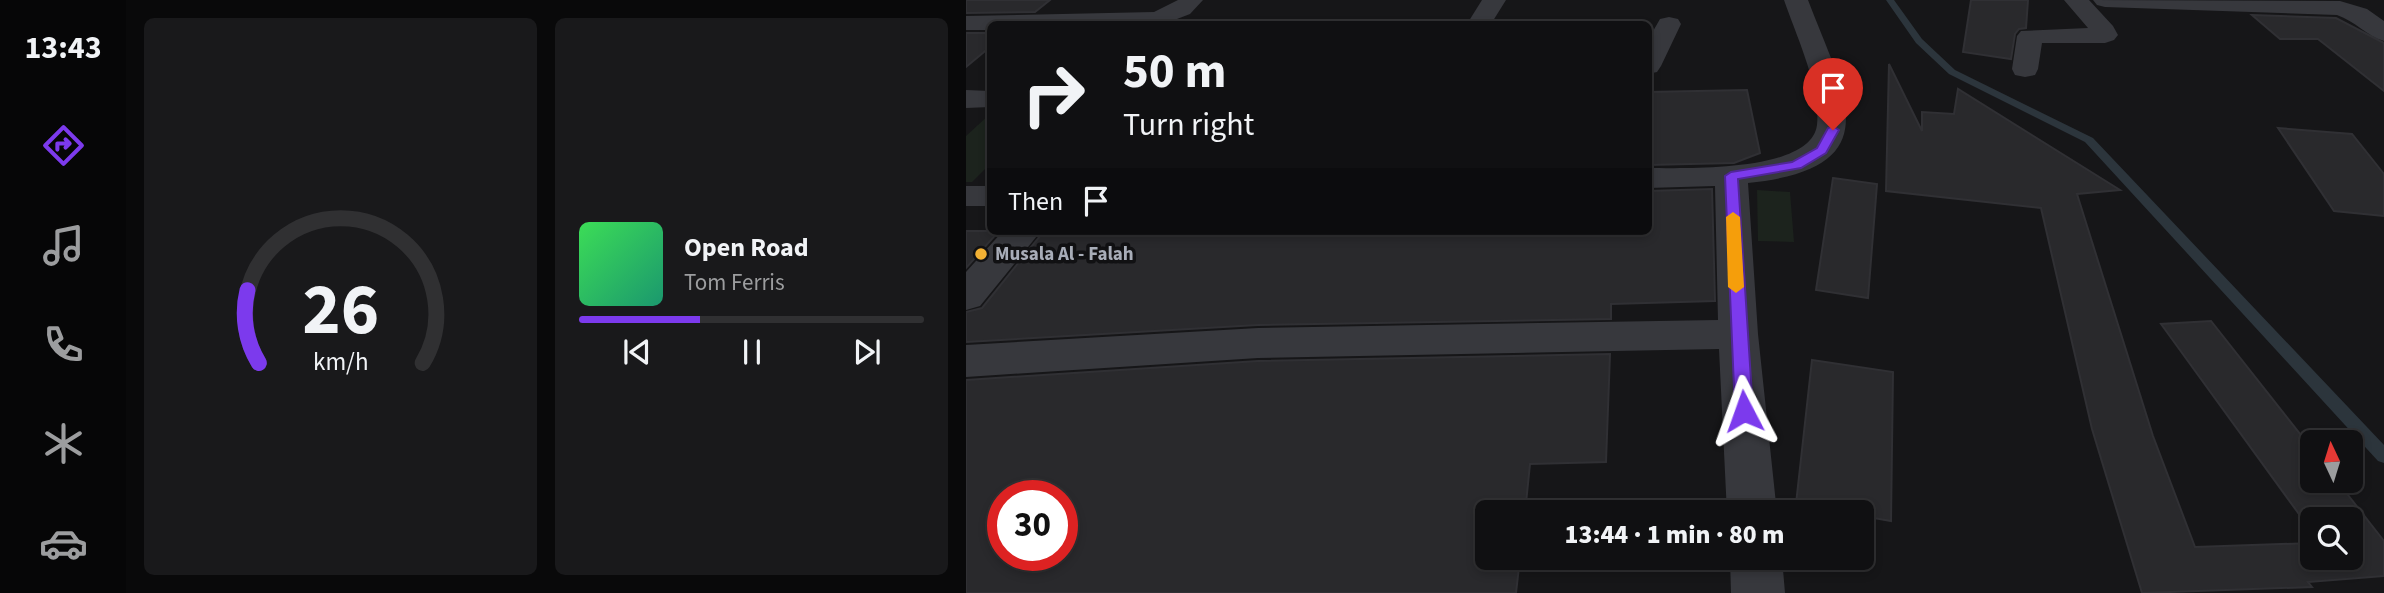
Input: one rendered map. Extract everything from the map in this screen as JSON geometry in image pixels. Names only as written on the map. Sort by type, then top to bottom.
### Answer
[{"type":"street","points":[[1062,21],[1157,19],[1182,9],[1191,0]]},
{"type":"street","points":[[1481,21],[1494,0]]},
{"type":"street","points":[[1652,178],[1731,176],[1796,165],[1822,150],[1833,130],[1830,102],[1796,0]]},
{"type":"street","points":[[2025,69],[2031,36],[2105,35],[2076,0]]},
{"type":"street","points":[[2105,0],[2340,8],[2358,14],[2384,33]]},
{"type":"street","points":[[966,23],[987,23]]},
{"type":"street","points":[[1652,58],[1669,24]]},
{"type":"street","points":[[966,99],[987,99]]},
{"type":"street","points":[[1731,176],[1738,334],[1751,500]]},
{"type":"street","points":[[966,196],[987,196]]},
{"type":"street","points":[[966,296],[1019,235]]},
{"type":"street","points":[[966,361],[1258,343],[1738,334]]},
{"type":"street","points":[[1757,570],[1758,593]]},
{"type":"shaded area","points":[[987,117],[987,167],[972,182],[966,182],[966,136]]},
{"type":"shaded area","points":[[1757,190],[1790,192],[1794,242],[1758,241]]},
{"type":"building","points":[[966,0],[1050,0],[1035,12],[966,13]]},
{"type":"building","points":[[1971,0],[2028,0],[2026,28],[2019,29],[2015,34],[2011,59],[1963,52]]},
{"type":"building","points":[[2252,15],[2336,18],[2384,43],[2384,91],[2318,39],[2280,39]]},
{"type":"building","points":[[966,33],[987,33],[987,50],[966,67]]},
{"type":"building","points":[[1889,64],[1922,131],[1922,112],[1954,114],[1958,89],[2120,190],[2077,194],[2153,436],[2195,547],[2300,543],[2300,570],[2363,570],[2363,514],[2384,541],[2384,576],[2308,582],[2312,587],[2142,593],[2092,429],[2041,208],[1886,191]]},
{"type":"building","points":[[1747,90],[1760,153],[1734,163],[1652,165],[1652,92]]},
{"type":"building","points":[[2278,128],[2352,134],[2384,174],[2384,216],[2334,211]]},
{"type":"building","points":[[1833,178],[1877,184],[1868,298],[1816,290]]},
{"type":"building","points":[[1712,189],[1715,301],[1611,304],[1611,319],[1258,325],[966,342],[966,312],[982,308],[1041,235],[1652,235],[1652,191]]},
{"type":"building","points":[[966,231],[987,231],[987,235],[995,235],[966,268]]},
{"type":"building","points":[[2211,321],[2300,434],[2300,494],[2347,494],[2357,507],[2300,507],[2300,515],[2161,324]]},
{"type":"building","points":[[1610,354],[1606,462],[1530,464],[1526,500],[1475,500],[1475,570],[1519,570],[1516,593],[966,593],[966,380],[1258,361]]},
{"type":"building","points":[[1812,360],[1893,372],[1891,521],[1874,518],[1874,500],[1796,500]]},
{"type":"waterway","points":[[1890,0],[1919,41],[1952,72],[2089,140],[2384,456]]},
{"type":"slow traffic","points":[[1733,217],[1736,287]]},
{"type":"place","name":"Musala Al - Falah","points":[[981,254]]},
{"type":"route","points":[[1744,411],[1731,176],[1796,165],[1822,150],[1833,130]]}]
